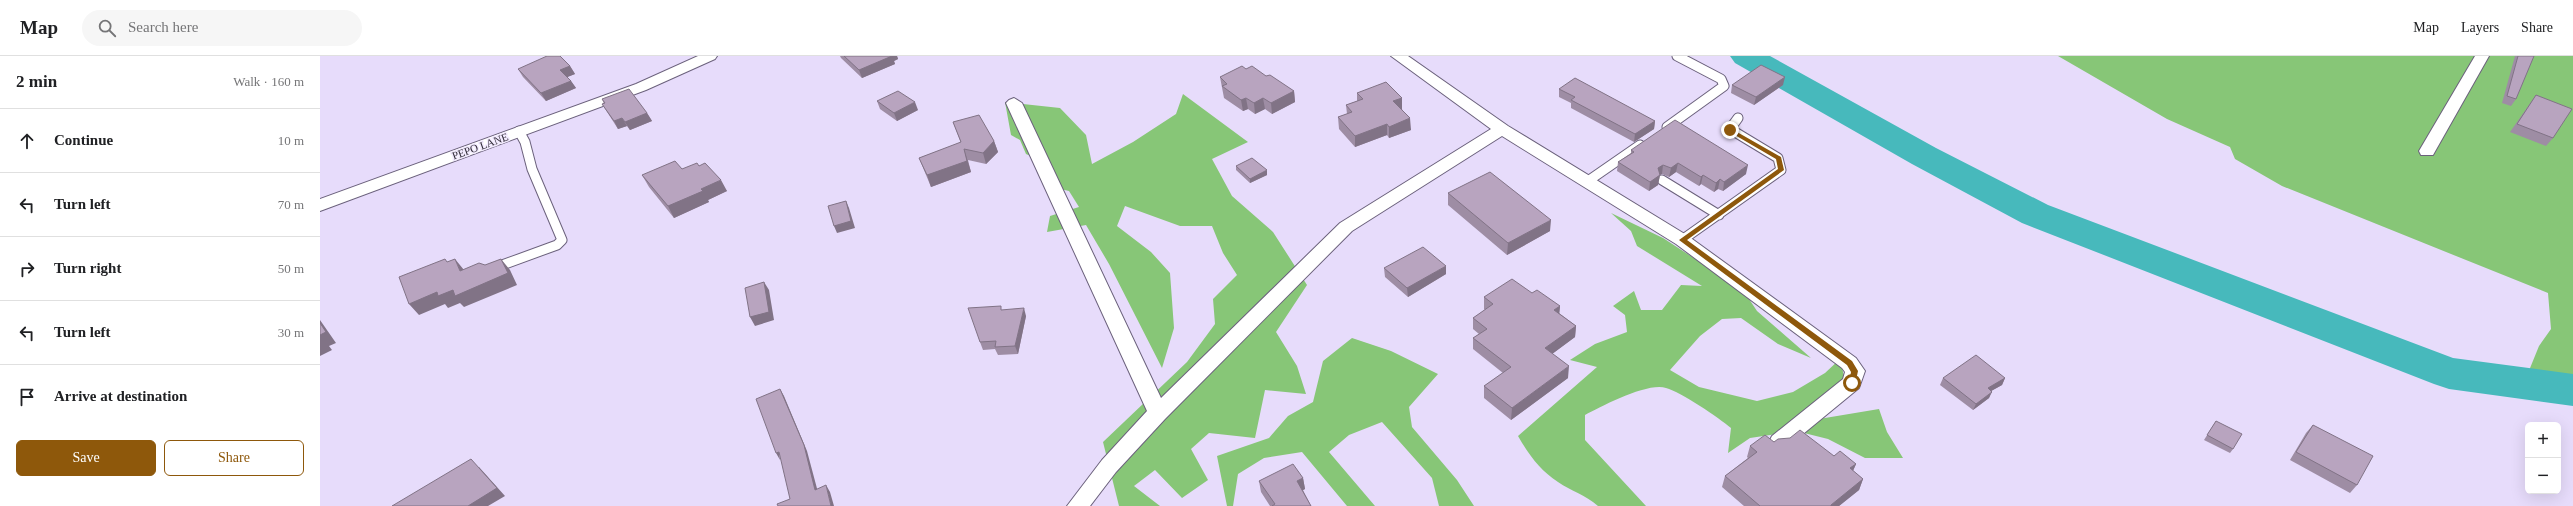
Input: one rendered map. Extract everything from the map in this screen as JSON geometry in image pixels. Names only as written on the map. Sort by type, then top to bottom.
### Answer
[{"type":"street","name":"PEPO LANE","points":[[320,205],[641,87],[710,56]]},
{"type":"street","points":[[1398,56],[1502,129],[1682,240],[1849,363],[1855,371],[1852,383],[1779,442]]},
{"type":"street","points":[[2427,151],[2482,56]]},
{"type":"street","points":[[1014,103],[1158,413]]},
{"type":"street","points":[[1078,506],[1109,466],[1158,413],[1346,227],[1502,129]]},
{"type":"lane","points":[[1658,133],[1724,86],[1721,79],[1678,56]]},
{"type":"lane","points":[[1682,240],[1781,170],[1778,158],[1730,129],[1730,126],[1738,118]]},
{"type":"lane","points":[[490,269],[557,245],[562,240],[551,210],[531,167],[530,153],[519,131]]},
{"type":"lane","points":[[1588,181],[1646,142]]},
{"type":"lane","points":[[1662,180],[1719,215]]},
{"type":"green space","points":[[2058,56],[2573,56],[2573,385],[2526,378],[2539,346],[2551,329],[2548,293],[2282,186],[2235,159],[2230,147],[2167,119]]},
{"type":"green space","points":[[1183,94],[1248,142],[1212,159],[1232,196],[1273,232],[1307,285],[1276,332],[1297,366],[1306,394],[1265,390],[1255,438],[1209,433],[1191,449],[1208,480],[1182,498],[1155,470],[1134,486],[1160,506],[1119,506],[1103,442],[1187,362],[1215,324],[1213,299],[1237,275],[1223,253],[1212,226],[1180,226],[1125,206],[1117,226],[1151,252],[1170,273],[1174,328],[1162,368],[1109,264],[1086,225],[1047,232],[1050,216],[1079,207],[1069,191],[1043,185],[1051,165],[1026,154],[1020,140],[1011,135],[1005,102],[1060,108],[1086,135],[1092,164],[1133,142],[1176,114]]},
{"type":"green space","points":[[1611,213],[1663,238],[1743,290],[1757,311],[1811,358],[1778,344],[1741,318],[1722,319],[1700,336],[1670,370],[1699,387],[1757,401],[1793,392],[1825,373],[1840,359],[1847,389],[1801,422],[1879,409],[1887,432],[1903,458],[1865,458],[1828,439],[1796,431],[1750,438],[1728,453],[1731,428],[1709,412],[1673,390],[1658,387],[1648,388],[1625,396],[1585,415],[1585,440],[1646,506],[1598,506],[1589,499],[1563,485],[1546,472],[1535,462],[1518,436],[1597,367],[1570,360],[1595,344],[1627,332],[1625,315],[1613,306],[1634,291],[1641,310],[1662,310],[1681,285],[1702,286],[1637,246],[1631,231]]},
{"type":"green space","points":[[1352,338],[1391,351],[1438,374],[1409,407],[1412,427],[1457,480],[1474,506],[1439,506],[1432,478],[1382,422],[1349,435],[1329,452],[1375,506],[1347,506],[1302,452],[1264,458],[1238,474],[1233,506],[1227,506],[1217,456],[1269,438],[1288,416],[1313,402],[1323,361]]},
{"type":"building","points":[[547,56],[560,56],[570,66],[560,70],[571,81],[541,93],[518,69]]},
{"type":"building","points":[[844,56],[892,56],[859,70]]},
{"type":"building","points":[[2518,56],[2534,56],[2516,99],[2507,96]]},
{"type":"building","points":[[1761,65],[1785,77],[1756,97],[1732,85]]},
{"type":"building","points":[[1242,66],[1246,69],[1252,66],[1266,76],[1270,75],[1294,91],[1271,103],[1263,98],[1254,103],[1246,98],[1241,100],[1222,86],[1227,84],[1220,77]]},
{"type":"building","points":[[1575,78],[1655,121],[1635,134],[1571,100],[1575,97],[1559,89]]},
{"type":"building","points":[[1386,82],[1402,98],[1393,101],[1410,118],[1389,127],[1387,124],[1355,136],[1338,117],[1352,112],[1346,105],[1363,99],[1357,93]]},
{"type":"building","points":[[629,89],[647,113],[625,122],[622,118],[614,121],[602,104],[605,103],[602,99]]},
{"type":"building","points":[[898,91],[915,102],[894,113],[877,101]]},
{"type":"building","points":[[2536,95],[2572,109],[2553,138],[2517,124]]},
{"type":"building","points":[[979,115],[994,141],[983,153],[964,149],[967,161],[927,175],[919,158],[961,142],[953,122]]},
{"type":"building","points":[[1675,120],[1748,165],[1724,182],[1720,179],[1716,183],[1703,175],[1701,177],[1678,163],[1671,168],[1663,165],[1658,168],[1660,175],[1650,182],[1618,162],[1634,152],[1631,150]]},
{"type":"building","points":[[1252,158],[1267,170],[1250,179],[1236,166]]},
{"type":"building","points":[[675,161],[682,169],[697,163],[699,166],[705,163],[721,180],[701,189],[703,191],[668,206],[642,175]]},
{"type":"building","points":[[1490,172],[1551,220],[1508,243],[1448,193]]},
{"type":"building","points":[[846,201],[851,221],[834,226],[828,206]]},
{"type":"building","points":[[1423,247],[1446,266],[1407,288],[1384,268]]},
{"type":"building","points":[[445,259],[447,262],[455,259],[460,271],[479,263],[485,265],[501,259],[508,273],[455,296],[453,290],[438,296],[437,292],[409,304],[399,277]]},
{"type":"building","points":[[1512,279],[1532,293],[1537,290],[1560,306],[1554,310],[1576,326],[1545,348],[1569,366],[1512,408],[1484,386],[1511,367],[1473,338],[1487,329],[1473,318],[1493,304],[1484,297]]},
{"type":"building","points":[[764,282],[769,312],[750,317],[745,288]]},
{"type":"building","points":[[1001,306],[1001,310],[1024,308],[1015,346],[995,347],[996,341],[980,342],[968,308]]},
{"type":"building","points":[[320,323],[326,332],[320,335]]},
{"type":"building","points":[[1976,355],[2005,378],[1988,388],[1992,392],[1976,404],[1943,378]]},
{"type":"building","points":[[780,389],[804,445],[815,490],[826,485],[831,506],[778,506],[777,504],[790,499],[779,452],[776,453],[756,399]]},
{"type":"building","points":[[2216,421],[2242,434],[2233,449],[2207,435]]},
{"type":"building","points":[[2313,425],[2373,456],[2357,485],[2296,452]]},
{"type":"building","points":[[1800,430],[1834,456],[1840,451],[1856,464],[1850,468],[1863,479],[1831,506],[1760,506],[1725,476],[1757,452],[1750,446],[1765,435],[1774,442],[1778,439],[1790,438]]},
{"type":"building","points":[[471,459],[497,488],[468,506],[392,506]]},
{"type":"building","points":[[1293,464],[1303,478],[1297,481],[1311,506],[1272,506],[1275,504],[1259,481]]},
{"type":"waterway","points":[[1746,56],[1924,156],[2035,214],[2449,373],[2573,390]]},
{"type":"route","points":[[1730,130],[1778,158],[1781,164],[1781,170],[1779,173],[1682,240],[1849,363],[1855,371],[1852,383]]}]
